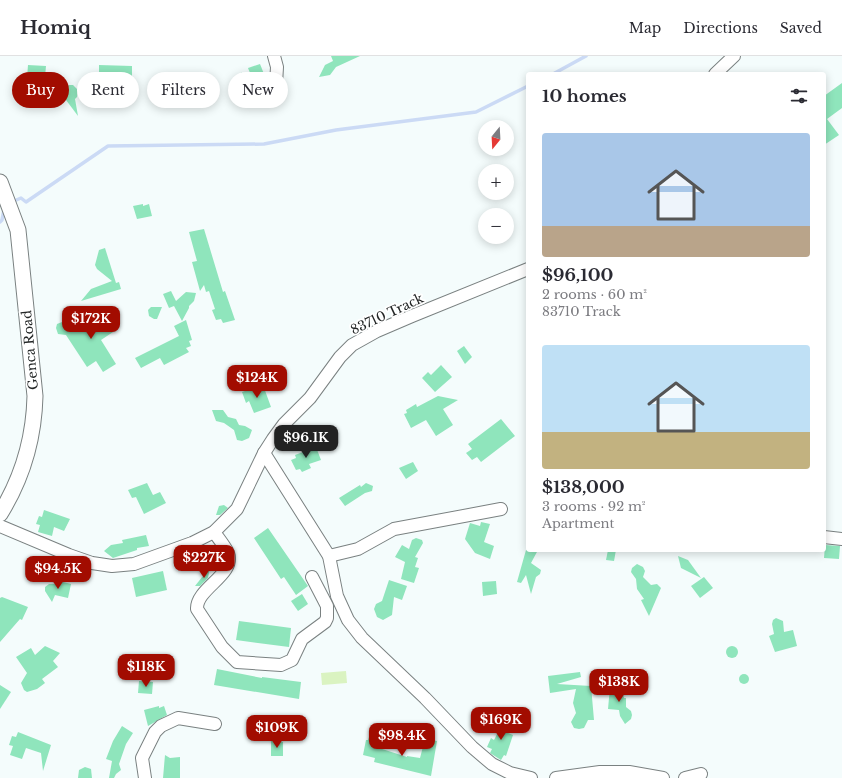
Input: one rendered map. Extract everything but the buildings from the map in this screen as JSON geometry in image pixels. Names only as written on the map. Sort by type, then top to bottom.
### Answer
[{"type":"street","points":[[274,56],[277,72]]},
{"type":"street","points":[[717,72],[734,56]]},
{"type":"street","name":"Genca Road","points":[[0,182],[18,230],[35,396],[34,424],[29,446],[19,477],[0,514]]},
{"type":"street","name":"83710 Track","points":[[0,526],[69,555],[92,563],[112,566],[134,564],[166,554],[214,532],[238,509],[264,453],[284,424],[310,398],[340,357],[352,345],[412,316],[526,270]]},
{"type":"street","points":[[264,453],[329,556],[336,596],[348,620],[362,638],[425,698],[472,747],[492,764],[510,773],[531,778]]},
{"type":"street","points":[[329,556],[358,549],[394,530],[501,509]]},
{"type":"street","points":[[214,532],[229,558],[225,570],[200,596],[197,609],[222,647],[237,662],[280,665],[292,660],[302,639],[325,622],[327,618],[327,606],[312,577]]},
{"type":"street","points":[[826,537],[842,539]]},
{"type":"street","points":[[145,778],[142,758],[155,732],[161,726],[178,718],[215,724]]},
{"type":"street","points":[[556,778],[600,772],[629,772],[663,778]]},
{"type":"street","points":[[685,778],[701,774]]},
{"type":"green space","points":[[346,671],[347,683],[322,685],[321,673]]},
{"type":"waterway","points":[[557,72],[586,56]]},
{"type":"waterway","points":[[14,201],[21,198],[26,202],[108,146],[264,144],[336,130],[476,112],[526,87]]},
{"type":"waterway","points":[[0,204],[5,204],[2,220],[0,222]]}]
